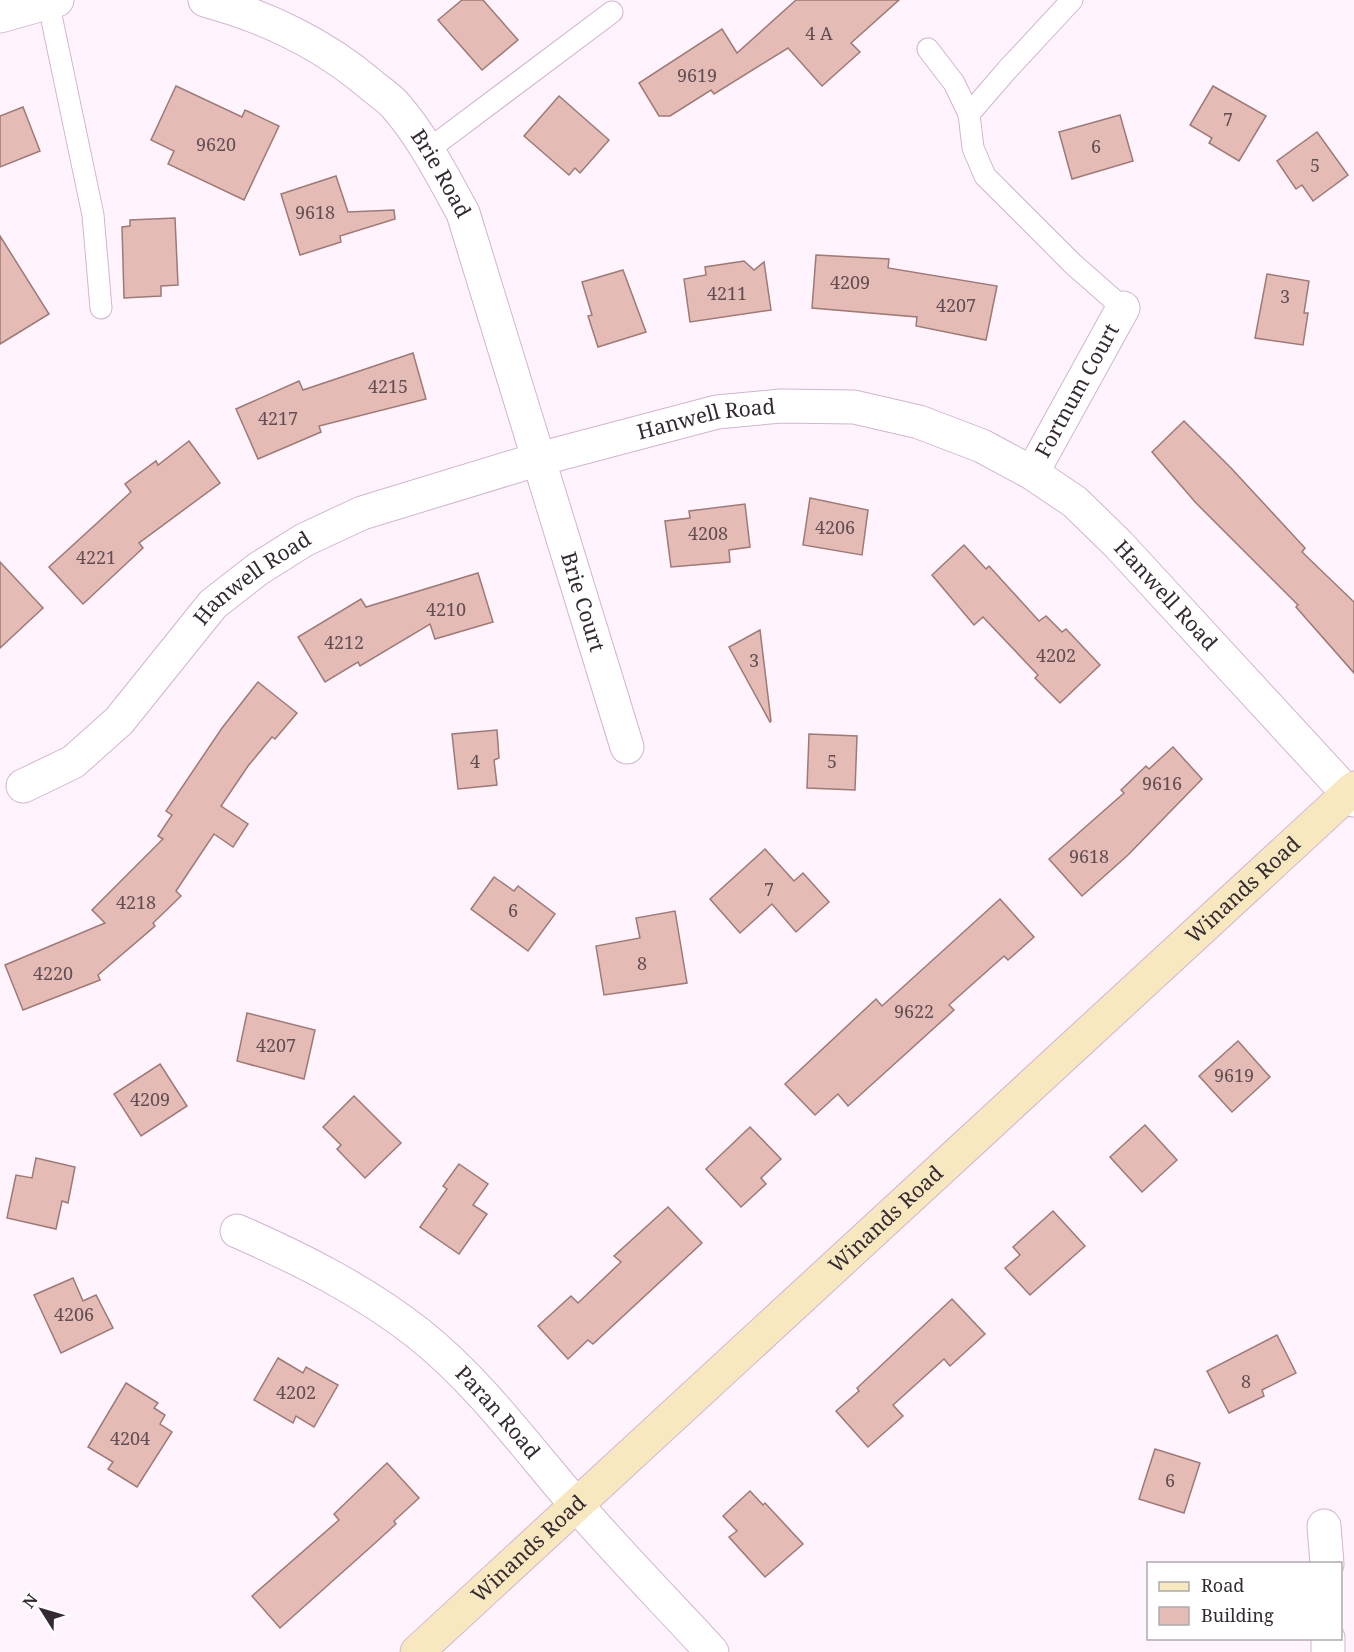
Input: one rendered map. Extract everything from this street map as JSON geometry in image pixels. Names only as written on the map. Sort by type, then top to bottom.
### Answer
[{"type":"street","name":"Brie Road","points":[[205,0],[243,5],[346,63],[394,104],[428,150],[464,213],[539,459]]},
{"type":"street","points":[[0,16],[52,1]]},
{"type":"street","name":"Fortnum Court","points":[[1032,473],[1123,308]]},
{"type":"street","name":"Hanwell Road","points":[[23,786],[73,762],[119,721],[213,604],[258,569],[304,540],[362,513],[539,459],[717,412],[781,406],[854,407],[919,422],[982,446],[1032,473],[1075,502],[1119,545],[1352,794]]},
{"type":"street","name":"Brie Court","points":[[539,459],[627,747]]},
{"type":"street","name":"Winands Road","points":[[417,1652],[1352,794]]},
{"type":"street","name":"Paran Road","points":[[237,1231],[301,1260],[362,1295],[418,1334],[465,1375],[576,1504],[712,1652]]},
{"type":"street","points":[[1323,1526],[1327,1562]]},
{"type":"lane","points":[[969,114],[1006,70],[1072,0]]},
{"type":"lane","points":[[52,1],[93,215],[101,308]]},
{"type":"lane","points":[[428,150],[612,12]]},
{"type":"lane","points":[[928,49],[954,83],[969,114],[973,148],[985,176],[1073,264],[1123,308]]},
{"type":"building","points":[[462,0],[483,0],[518,40],[482,70],[438,20]]},
{"type":"building","points":[[796,0],[899,0],[851,43],[860,52],[822,86],[788,48],[714,94],[711,90],[670,116],[659,116],[639,83],[722,29],[737,53]]},
{"type":"building","points":[[176,86],[242,117],[245,110],[279,126],[244,200],[168,164],[174,151],[151,140]]},
{"type":"building","points":[[1213,86],[1266,116],[1239,161],[1209,143],[1212,138],[1190,125]]},
{"type":"building","points":[[559,96],[609,140],[580,173],[575,168],[569,175],[524,136]]},
{"type":"building","points":[[23,107],[40,151],[0,167],[0,116]]},
{"type":"building","points":[[1120,115],[1133,161],[1072,179],[1059,132]]},
{"type":"building","points":[[1317,132],[1348,175],[1313,201],[1302,185],[1296,189],[1277,161]]},
{"type":"building","points":[[336,176],[348,212],[394,210],[395,219],[340,236],[341,242],[300,255],[281,194]]},
{"type":"building","points":[[175,218],[178,285],[161,286],[161,296],[124,298],[122,227],[130,226],[130,220]]},
{"type":"building","points":[[0,236],[49,314],[0,344]]},
{"type":"building","points":[[816,255],[889,259],[888,268],[997,286],[986,340],[916,326],[917,317],[812,308]]},
{"type":"building","points":[[744,261],[754,270],[764,262],[771,310],[690,322],[684,279],[706,275],[705,267]]},
{"type":"building","points":[[623,270],[646,332],[598,347],[588,316],[592,315],[582,282]]},
{"type":"building","points":[[1267,274],[1309,281],[1304,313],[1308,313],[1303,345],[1255,338]]},
{"type":"building","points":[[413,353],[426,399],[319,426],[321,432],[258,459],[236,409],[299,381],[303,390]]},
{"type":"building","points":[[1184,421],[1305,548],[1302,552],[1354,602],[1354,673],[1296,607],[1298,605],[1196,503],[1152,452]]},
{"type":"building","points":[[189,441],[220,483],[139,543],[143,548],[83,604],[49,567],[131,492],[125,484],[156,461],[158,465]]},
{"type":"building","points":[[810,498],[868,510],[862,555],[803,545]]},
{"type":"building","points":[[745,504],[750,547],[729,550],[730,562],[671,567],[665,521],[690,518],[689,511]]},
{"type":"building","points":[[964,545],[986,569],[989,566],[1039,621],[1046,616],[1062,632],[1066,629],[1100,665],[1060,703],[1035,678],[1038,675],[983,617],[974,625],[932,575]]},
{"type":"building","points":[[0,562],[43,608],[0,648]]},
{"type":"building","points":[[478,573],[493,622],[435,639],[430,624],[360,666],[358,662],[325,682],[298,637],[361,599],[366,607]]},
{"type":"building","points":[[760,630],[771,721],[770,722],[729,647]]},
{"type":"building","points":[[258,682],[297,713],[275,739],[272,737],[248,766],[221,806],[248,824],[233,847],[214,834],[176,891],[181,896],[153,923],[155,926],[98,975],[100,980],[23,1010],[5,965],[105,923],[92,910],[163,839],[158,836],[172,815],[166,811],[222,728]]},
{"type":"building","points":[[497,730],[499,758],[494,760],[497,785],[458,789],[452,734]]},
{"type":"building","points":[[809,734],[857,736],[855,790],[807,788]]},
{"type":"building","points":[[1173,747],[1202,779],[1128,855],[1082,896],[1049,859],[1124,793],[1121,790],[1146,766],[1149,769]]},
{"type":"building","points":[[765,849],[794,881],[803,873],[829,902],[796,932],[772,904],[740,933],[710,899]]},
{"type":"building","points":[[494,877],[514,891],[518,886],[555,914],[528,951],[471,909]]},
{"type":"building","points":[[1000,899],[1034,937],[1008,960],[1004,956],[949,1005],[954,1010],[848,1106],[838,1094],[815,1115],[785,1084],[876,999],[882,1006]]},
{"type":"building","points":[[675,911],[687,983],[604,995],[596,946],[640,938],[636,918]]},
{"type":"building","points":[[247,1013],[315,1030],[304,1079],[237,1061]]},
{"type":"building","points":[[1238,1041],[1270,1077],[1232,1112],[1199,1076]]},
{"type":"building","points":[[160,1064],[187,1106],[141,1136],[114,1094]]},
{"type":"building","points":[[354,1096],[401,1143],[365,1178],[337,1149],[341,1145],[323,1127]]},
{"type":"building","points":[[1145,1125],[1177,1160],[1142,1192],[1110,1157]]},
{"type":"building","points":[[750,1127],[781,1159],[761,1178],[766,1184],[741,1207],[706,1169]]},
{"type":"building","points":[[36,1158],[75,1167],[68,1203],[62,1201],[56,1229],[7,1218],[16,1175],[32,1178]]},
{"type":"building","points":[[459,1164],[488,1184],[473,1205],[487,1214],[459,1254],[420,1227],[447,1189],[443,1186]]},
{"type":"building","points":[[668,1207],[702,1243],[593,1344],[588,1340],[568,1359],[538,1326],[571,1296],[578,1303],[621,1262],[614,1256]]},
{"type":"building","points":[[1053,1211],[1085,1246],[1030,1295],[1005,1268],[1020,1255],[1013,1247]]},
{"type":"building","points":[[73,1278],[83,1301],[96,1295],[113,1328],[61,1353],[34,1295]]},
{"type":"building","points":[[952,1299],[985,1334],[950,1366],[944,1359],[893,1405],[903,1416],[868,1447],[836,1411],[859,1391],[857,1388]]},
{"type":"building","points":[[1277,1335],[1296,1373],[1262,1390],[1264,1396],[1229,1413],[1207,1371]]},
{"type":"building","points":[[278,1358],[303,1373],[306,1367],[338,1385],[314,1427],[296,1416],[293,1423],[254,1400]]},
{"type":"building","points":[[126,1383],[158,1403],[154,1408],[165,1415],[160,1424],[172,1432],[137,1487],[108,1469],[113,1462],[88,1447]]},
{"type":"building","points":[[1155,1449],[1200,1463],[1184,1513],[1139,1499]]},
{"type":"building","points":[[387,1463],[419,1498],[394,1521],[396,1524],[280,1628],[252,1596],[339,1520],[334,1514]]},
{"type":"building","points":[[750,1491],[763,1505],[765,1503],[803,1544],[765,1577],[729,1537],[737,1531],[723,1516]]}]
